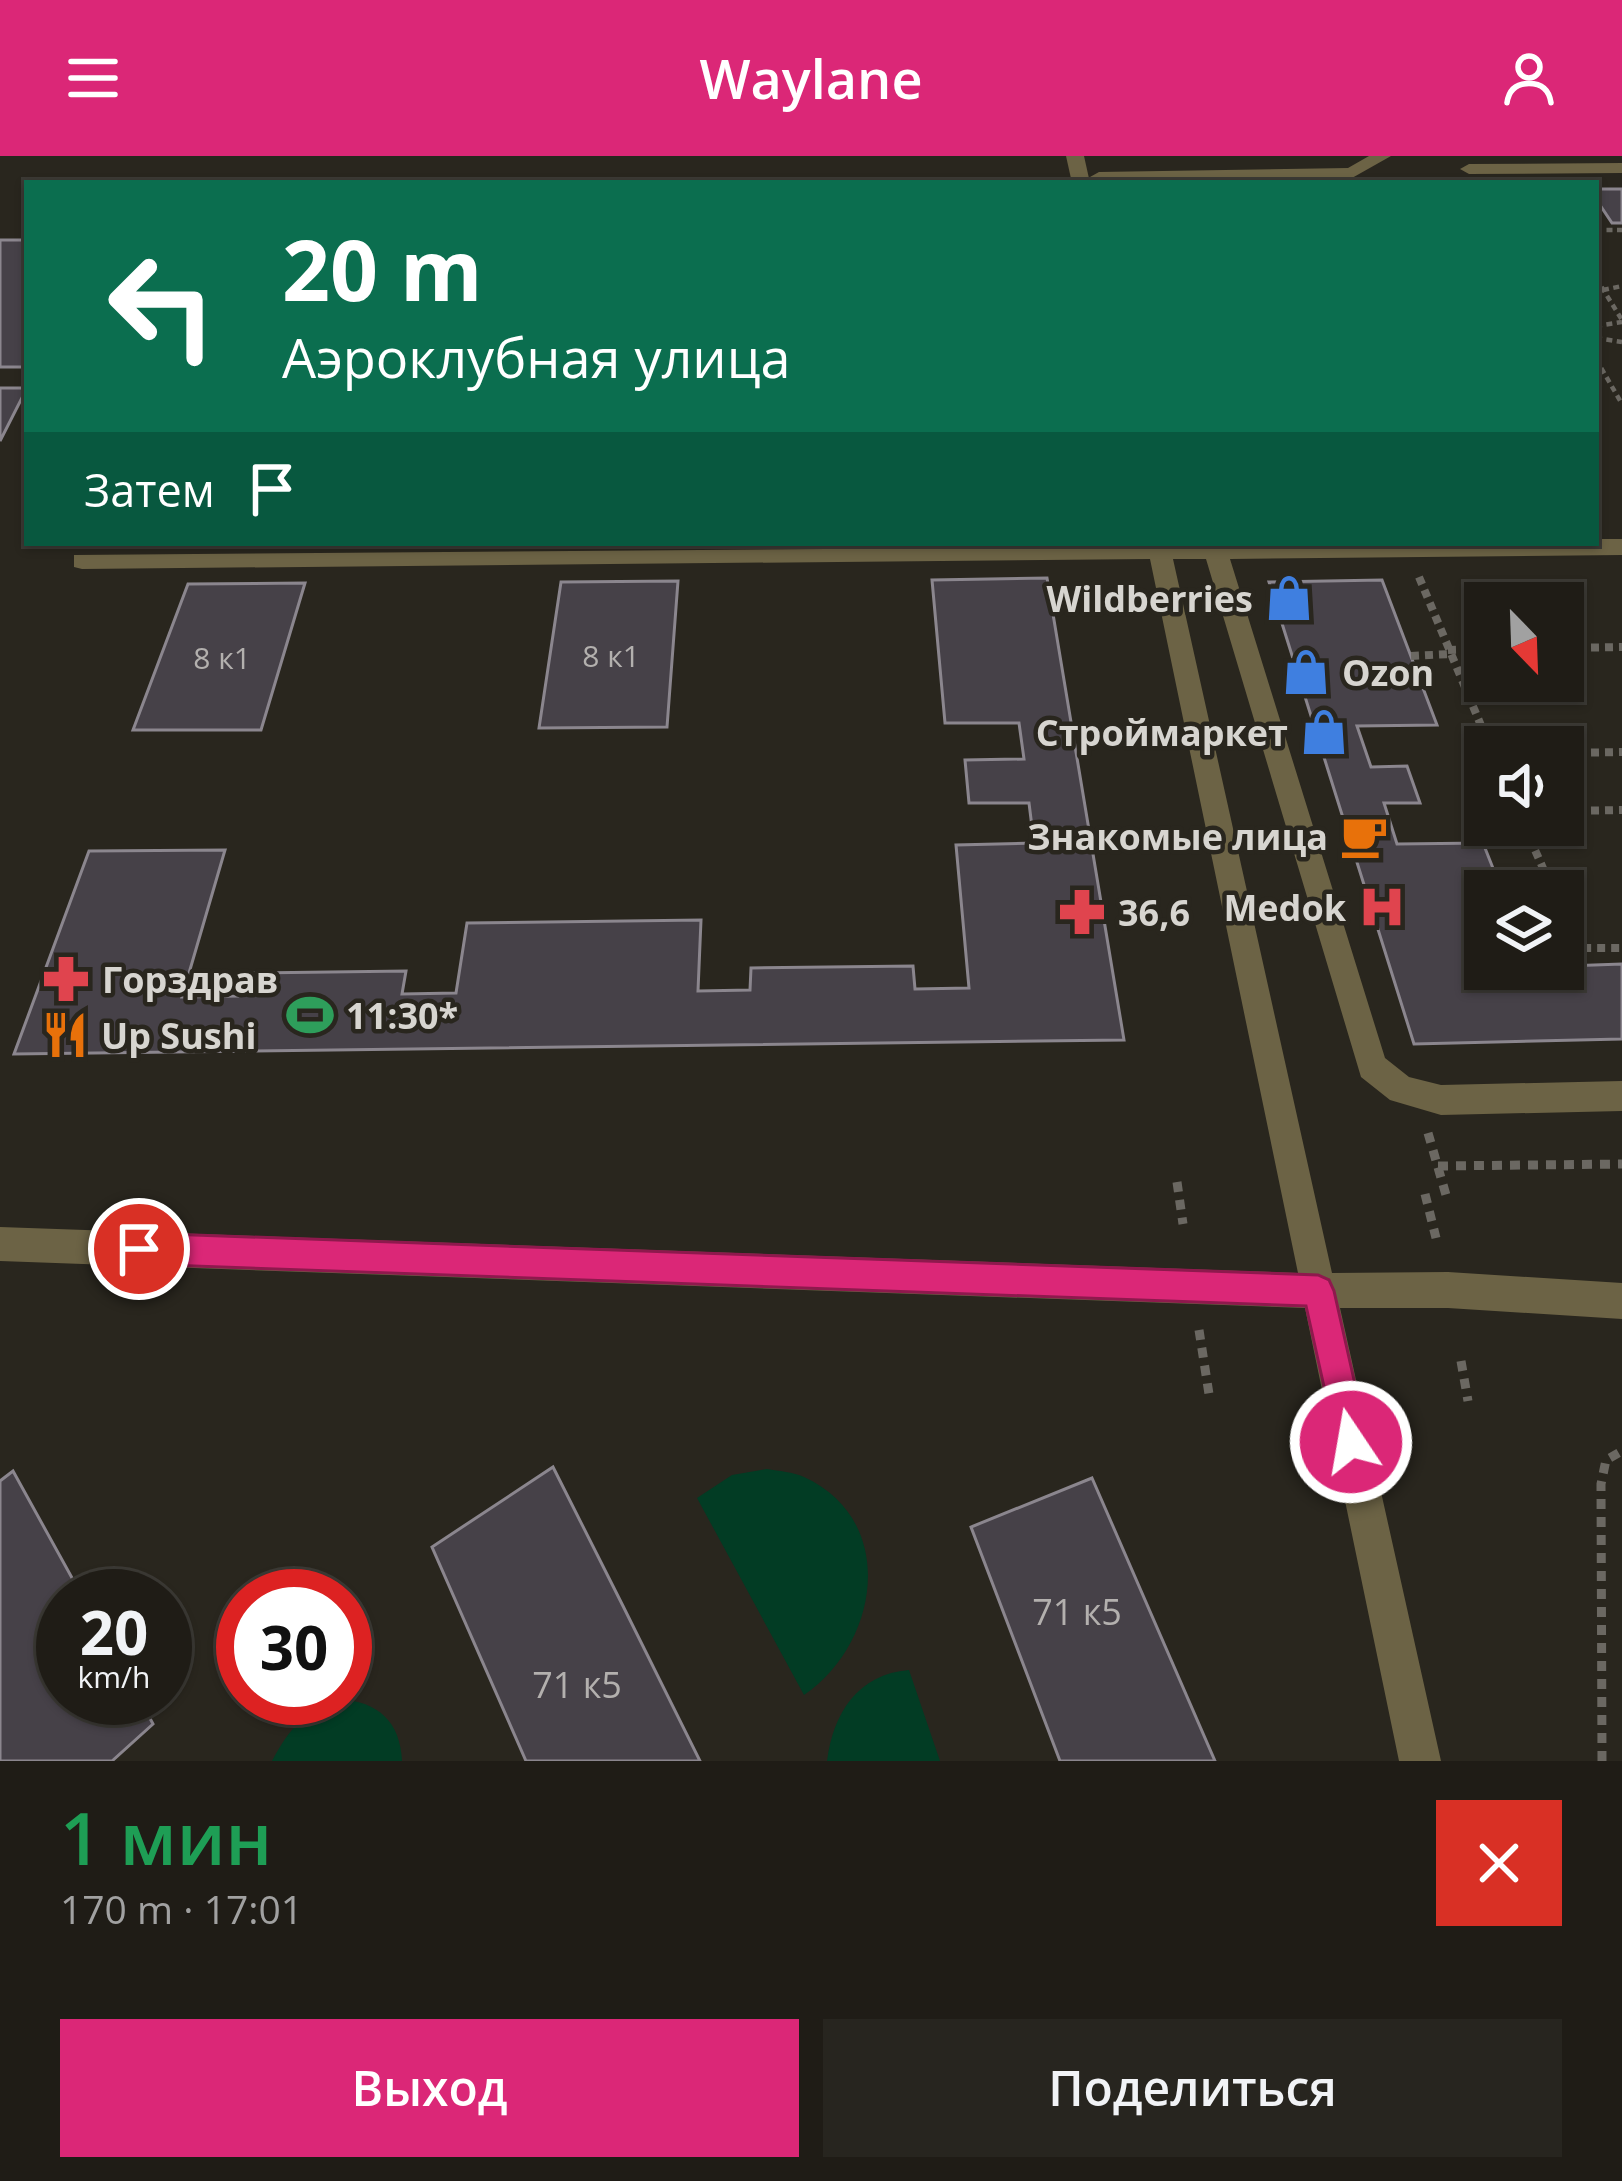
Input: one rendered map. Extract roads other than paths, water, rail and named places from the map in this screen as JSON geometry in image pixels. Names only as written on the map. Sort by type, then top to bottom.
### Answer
[{"type":"street","points":[[1075,156],[1090,180],[1352,172],[1382,156]]},
{"type":"street","points":[[1469,169],[1622,168]]},
{"type":"street","points":[[1159,547],[1420,1761]]},
{"type":"street","points":[[82,561],[1159,547],[1216,551],[1622,547]]},
{"type":"street","points":[[1216,551],[1365,1052],[1386,1079],[1418,1096],[1441,1100],[1622,1096]]},
{"type":"street","points":[[0,1244],[1318,1291],[1448,1290],[1622,1301]]},
{"type":"place","name":"Wildberries","points":[[1289,598]]},
{"type":"place","name":"Ozon","points":[[1306,672]]},
{"type":"place","name":"Строймаркет","points":[[1324,732]]},
{"type":"place","name":"Знакомые лица","points":[[1364,836]]},
{"type":"place","name":"Medok","points":[[1382,907]]},
{"type":"place","name":"36,6","points":[[1082,912]]},
{"type":"place","name":"Горздрав","points":[[66,979]]},
{"type":"place","name":"11:30*","points":[[310,1015]]},
{"type":"place","name":"Up Sushi","points":[[65,1035]]}]
